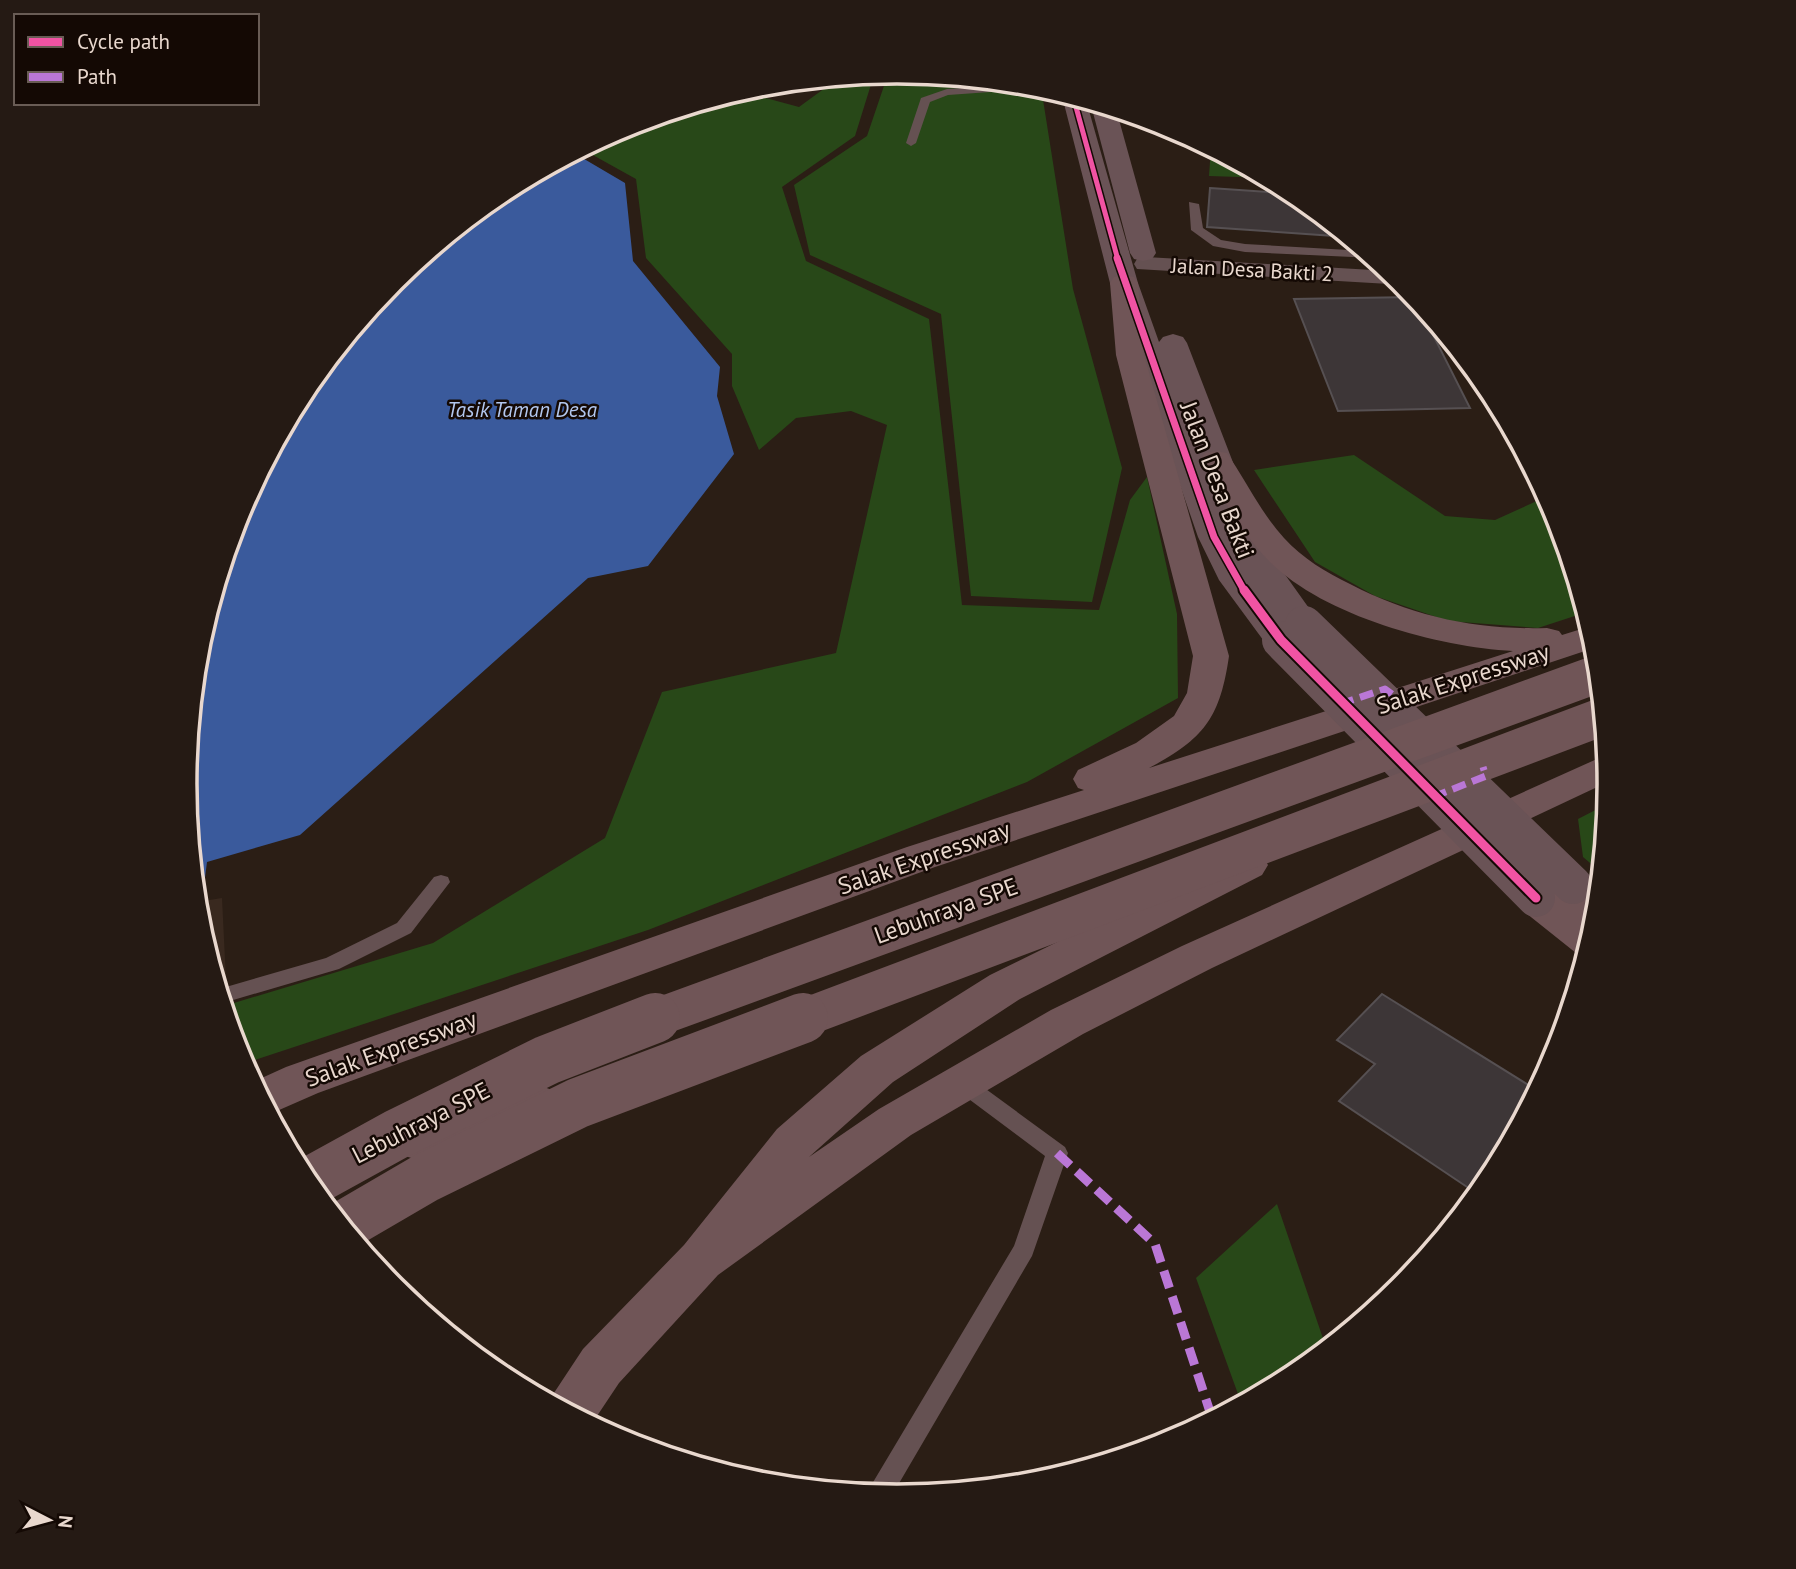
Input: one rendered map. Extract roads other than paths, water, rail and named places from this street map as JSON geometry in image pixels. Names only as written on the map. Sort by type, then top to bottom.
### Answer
[{"type":"highway","points":[[922,857],[1167,742],[1195,714],[1205,691],[1211,656],[1130,355],[1135,274]]},
{"type":"highway","points":[[1216,460],[1260,530],[1284,556],[1308,575],[1372,610],[1445,633],[1484,640],[1525,641],[1583,637]]},
{"type":"highway","name":"Salak Expressway","points":[[270,1094],[302,1080],[922,857],[1583,640]]},
{"type":"highway","name":"Lebuhraya SPE","points":[[318,1176],[397,1133],[547,1060],[704,999],[1590,677]]},
{"type":"highway","points":[[319,1178],[591,1084],[820,1024],[1595,721]]},
{"type":"highway","name":"Lebuhraya SPE","points":[[351,1222],[427,1177],[578,1103],[1595,721]]},
{"type":"highway","points":[[701,1260],[895,1122],[1067,1022],[1197,957],[1598,771]]},
{"type":"highway","points":[[574,1405],[601,1366],[701,1260],[793,1143],[877,1069],[1005,987],[1260,859],[1368,811]]},
{"type":"highway","points":[[1569,896],[1584,927]]},
{"type":"highway","points":[[268,1089],[302,1080]]},
{"type":"street","name":"Jalan Desa Bakti","points":[[1077,108],[1135,274],[1214,537],[1236,580],[1569,896]]},
{"type":"street","name":"Jalan Desa Bakti","points":[[1105,116],[1135,274],[1216,460],[1250,549],[1293,632]]},
{"type":"street","name":"Jalan Desa Bakti 2","points":[[1135,274],[1382,279]]},
{"type":"lane","points":[[911,143],[925,100],[947,92],[985,90]]},
{"type":"lane","points":[[1193,204],[1197,230],[1217,243],[1245,248],[1356,255]]},
{"type":"lane","points":[[230,993],[332,964],[404,928],[441,882]]},
{"type":"lane","points":[[884,1485],[1024,1249],[1057,1153],[961,1082]]},
{"type":"water","name":"Tasik Taman Desa","points":[[583,159],[625,183],[633,261],[720,367],[717,396],[734,454],[648,566],[588,578],[300,835],[207,862],[204,883],[197,784],[203,693],[211,648],[221,603],[251,516],[291,434],[342,358],[403,289],[436,258],[509,202]]}]
